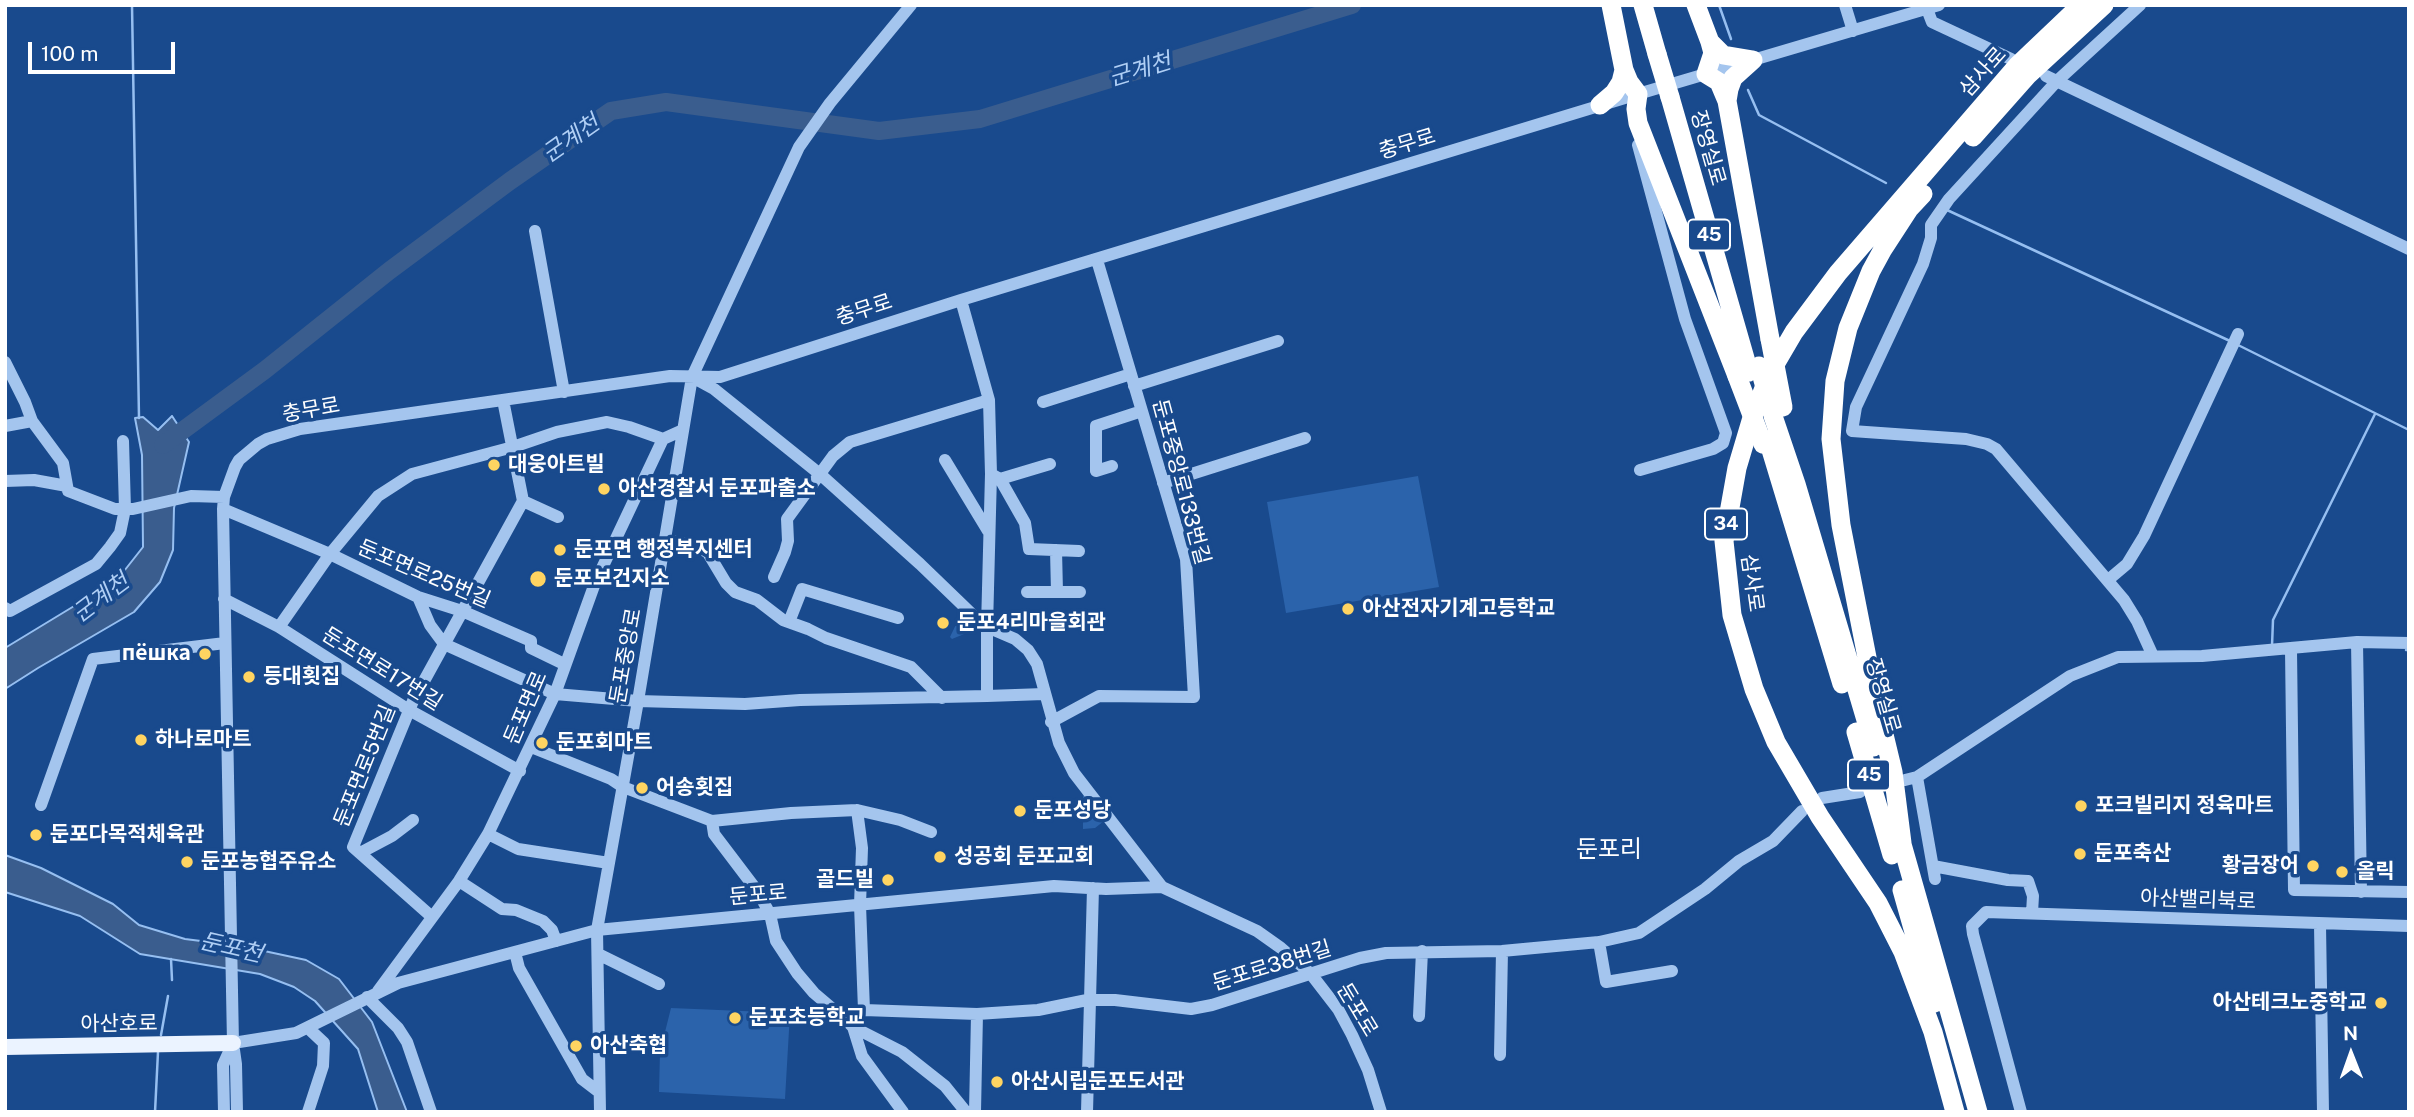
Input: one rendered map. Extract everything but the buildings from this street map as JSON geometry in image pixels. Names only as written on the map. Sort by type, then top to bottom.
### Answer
[{"type":"highway","points":[[1611,5],[1624,70],[1638,94],[1634,120]]},
{"type":"highway","name":"45","points":[[1643,5],[1663,53]]},
{"type":"highway","name":"45","points":[[1655,5],[1663,53]]},
{"type":"highway","points":[[1696,5],[1710,42],[1712,62],[1706,74],[1719,82],[1727,101],[1770,340],[1778,412]]},
{"type":"highway","name":"삼사로","points":[[1955,1112],[1933,1032],[1903,952],[1878,903],[1820,817],[1776,742],[1754,689],[1732,615],[1725,569],[1725,531],[1737,468],[1751,421],[1770,373],[1794,332],[1846,263],[2017,66],[2081,5]]},
{"type":"highway","name":"삼사로","points":[[1902,843],[1893,772],[1840,524],[1831,439],[1835,381],[1848,328],[1871,271],[1909,209],[2028,75],[2104,5]]},
{"type":"highway","points":[[1710,42],[1723,55],[1753,60]]},
{"type":"highway","name":"장영실로","points":[[1663,53],[1766,442],[1871,781],[1966,1112]]},
{"type":"highway","points":[[1727,101],[1733,78],[1753,60]]},
{"type":"highway","points":[[1600,105],[1614,93],[1624,70]]},
{"type":"highway","points":[[1600,105],[1624,112],[1634,120],[1748,371]]},
{"type":"highway","name":"45","points":[[1748,371],[1778,412]]},
{"type":"highway","name":"장영실로","points":[[1778,412],[1796,484],[1978,1112]]},
{"type":"main road","name":"아산호로","points":[[5,1047],[233,1043]]},
{"type":"street","name":"둔포중앙로","points":[[600,1112],[597,930],[692,377],[799,147],[830,103],[911,5]]},
{"type":"street","points":[[1845,5],[1853,32]]},
{"type":"street","points":[[2140,5],[2052,78],[1949,199],[1931,225],[1931,238],[1923,264],[1856,407],[1852,431],[1966,439],[1993,447],[2001,453],[2108,580],[2137,621],[2153,656]]},
{"type":"street","points":[[1933,7],[1932,22],[2011,59]]},
{"type":"street","name":"충무로","points":[[233,1043],[223,503],[229,478],[239,460],[258,444],[282,434],[564,391],[670,376],[720,377],[961,300],[1600,105],[1933,7]]},
{"type":"street","points":[[2052,78],[2409,249]]},
{"type":"street","points":[[1634,120],[1685,319],[1726,433],[1723,443],[1713,449],[1640,470]]},
{"type":"street","points":[[535,232],[564,391]]},
{"type":"street","name":"둔포중앙로133번길","points":[[1051,722],[1100,695],[1194,697],[1186,559],[1097,260]]},
{"type":"street","points":[[961,300],[989,400],[996,477],[989,533],[987,696]]},
{"type":"street","points":[[2108,580],[2127,564],[2144,536],[2238,334]]},
{"type":"street","points":[[1042,402],[1278,341]]},
{"type":"street","points":[[5,362],[32,421],[63,463],[68,491],[115,509],[129,509],[191,496],[223,503]]},
{"type":"street","name":"둔포로","points":[[692,377],[713,389],[821,475],[987,627],[1014,639],[1028,650],[1037,664],[1051,722],[1074,773],[1162,887]]},
{"type":"street","points":[[503,400],[523,501],[558,517]]},
{"type":"street","points":[[774,577],[788,541],[787,519],[833,456],[850,442],[989,400]]},
{"type":"street","points":[[1112,466],[1096,471],[1096,426],[1142,411]]},
{"type":"street","points":[[5,426],[32,421]]},
{"type":"street","points":[[279,627],[330,554],[378,496],[412,474],[513,447],[557,432],[607,422],[663,439],[683,430]]},
{"type":"street","points":[[1163,483],[1305,438]]},
{"type":"street","name":"둔포면로","points":[[369,996],[459,881],[488,834],[555,694],[595,583],[663,439]]},
{"type":"street","points":[[5,608],[10,611],[96,564],[120,533],[129,509],[123,441]]},
{"type":"street","points":[[946,460],[989,533]]},
{"type":"street","points":[[996,477],[1050,464]]},
{"type":"street","points":[[996,477],[1025,523],[1029,549],[1079,551]]},
{"type":"street","points":[[5,481],[34,480],[67,486]]},
{"type":"street","name":"둔포면로5번길","points":[[432,917],[353,847],[409,710],[523,501]]},
{"type":"street","name":"둔포면로25번길","points":[[223,503],[418,597],[462,611],[531,641],[531,648],[564,664]]},
{"type":"street","points":[[665,540],[697,546],[708,553],[726,583],[735,592],[757,600],[789,622],[826,638],[902,663],[918,673],[942,698]]},
{"type":"street","points":[[1056,550],[1057,592]]},
{"type":"street","points":[[789,622],[802,589],[898,618]]},
{"type":"street","points":[[1027,592],[1080,592]]},
{"type":"street","points":[[418,597],[430,625],[444,644],[555,694],[638,701],[745,704],[788,700],[1044,694]]},
{"type":"street","name":"둔포면로17번길","points":[[224,599],[279,627],[409,710],[520,771]]},
{"type":"street","points":[[2032,913],[2033,896],[2028,881],[1934,872],[1911,778],[2070,676],[2118,657],[2202,656],[2357,642],[2409,643]]},
{"type":"street","points":[[2357,642],[2361,892]]},
{"type":"street","points":[[41,805],[93,659],[225,643]]},
{"type":"street","points":[[2291,650],[2294,890],[2409,892]]},
{"type":"street","points":[[531,747],[611,779],[623,787],[712,821],[857,810],[900,820],[931,832]]},
{"type":"street","points":[[1822,798],[1860,792]]},
{"type":"street","points":[[857,810],[862,862],[860,905],[864,1010]]},
{"type":"street","name":"둔포로38번길","points":[[841,1016],[864,1010],[977,1014],[1038,1010],[1090,1000],[1115,1000],[1191,1009],[1360,958],[1386,953],[1502,951],[1599,942],[1639,933],[1705,889],[1739,861],[1773,841],[1801,811]]},
{"type":"street","points":[[360,853],[392,836],[413,820]]},
{"type":"street","points":[[712,821],[714,834],[758,892],[770,914],[776,941],[814,993],[853,1027],[902,1052],[945,1086],[966,1112]]},
{"type":"street","points":[[488,834],[518,849],[609,863]]},
{"type":"street","points":[[459,881],[502,909],[543,921],[552,930],[556,941]]},
{"type":"street","name":"둔포로","points":[[233,1043],[296,1033],[398,983],[597,930],[1054,886],[1162,887],[1256,931],[1282,948],[1311,974],[1333,1001],[1348,1027],[1368,1070],[1381,1112]]},
{"type":"street","points":[[1087,1112],[1093,888]]},
{"type":"street","name":"아산밸리북로","points":[[2021,1112],[1973,934],[1972,926],[1986,912],[2409,926]]},
{"type":"street","points":[[2320,925],[2323,1112]]},
{"type":"street","points":[[1599,942],[1606,982],[1672,971]]},
{"type":"street","points":[[1419,1016],[1422,951]]},
{"type":"street","points":[[1500,1055],[1502,951]]},
{"type":"street","points":[[515,952],[519,968],[582,1079],[599,1092]]},
{"type":"street","points":[[598,954],[659,984]]},
{"type":"street","points":[[369,996],[407,1042],[432,1112]]},
{"type":"street","points":[[975,1112],[977,1014]]},
{"type":"street","points":[[309,1112],[323,1066],[324,1043],[312,1026]]},
{"type":"street","points":[[853,1027],[862,1056],[903,1112]]},
{"type":"street","points":[[224,1112],[223,1065],[233,1043]]},
{"type":"street","points":[[233,1043],[237,1112]]},
{"type":"shaded area","points":[[1418,476],[1439,587],[1286,613],[1267,502]]},
{"type":"shaded area","points":[[961,614],[980,628],[980,632],[969,632],[952,639],[950,637]]},
{"type":"shaded area","points":[[1083,795],[1104,821],[1095,828],[1083,829]]},
{"type":"shaded area","points":[[671,1008],[790,1013],[785,1099],[659,1092],[660,1052]]},
{"type":"water","points":[[172,416],[189,442],[174,508],[173,550],[160,582],[134,612],[5,689],[5,648],[117,580],[143,547],[142,455],[135,418],[143,417],[158,430]]},
{"type":"water","name":"둔포천","points":[[5,855],[41,868],[113,904],[139,925],[185,939],[241,946],[306,960],[339,979],[372,1022],[407,1112],[378,1112],[358,1049],[315,1001],[294,987],[260,974],[140,954],[80,916],[5,892]]},
{"type":"waterway","points":[[132,5],[139,418]]},
{"type":"waterway","name":"군계천","points":[[163,445],[265,370],[389,271],[510,181],[611,111],[666,102],[879,131],[980,119],[1352,5]]},
{"type":"waterway","points":[[1719,5],[1731,39]]},
{"type":"waterway","points":[[1748,90],[1759,115],[1886,183]]},
{"type":"waterway","points":[[1947,210],[2230,341]]},
{"type":"waterway","points":[[2236,344],[2409,430]]},
{"type":"waterway","points":[[2272,646],[2273,620],[2375,414]]},
{"type":"waterway","points":[[171,959],[172,980]]},
{"type":"waterway","points":[[161,1035],[168,996]]},
{"type":"waterway","points":[[155,1112],[158,1052]]},
{"type":"place","name":"대웅아트빌","points":[[494,465]]},
{"type":"place","name":"아산경찰서 둔포파출소","points":[[604,489]]},
{"type":"place","name":"둔포면 행정복지센터","points":[[560,550]]},
{"type":"place","name":"둔포보건지소","points":[[538,579]]},
{"type":"place","name":"아산전자기계고등학교","points":[[1348,609]]},
{"type":"place","name":"둔포4리마을회관","points":[[943,623]]},
{"type":"place","name":"пёшка","points":[[205,654]]},
{"type":"place","name":"등대횟집","points":[[249,677]]},
{"type":"place","name":"하나로마트","points":[[141,740]]},
{"type":"place","name":"둔포회마트","points":[[542,743]]},
{"type":"place","name":"어송횟집","points":[[642,788]]},
{"type":"place","name":"포크빌리지 정육마트","points":[[2081,806]]},
{"type":"place","name":"둔포성당","points":[[1020,811]]},
{"type":"place","name":"둔포다목적체육관","points":[[36,835]]},
{"type":"place","name":"둔포축산","points":[[2080,854]]},
{"type":"place","name":"성공회 둔포교회","points":[[940,857]]},
{"type":"place","name":"둔포농협주유소","points":[[187,862]]},
{"type":"place","name":"황금장어","points":[[2313,866]]},
{"type":"place","name":"올릭","points":[[2342,872]]},
{"type":"place","name":"골드빌","points":[[888,880]]},
{"type":"place","name":"아산테크노중학교","points":[[2381,1003]]},
{"type":"place","name":"둔포초등학교","points":[[735,1018]]},
{"type":"place","name":"아산축협","points":[[576,1046]]},
{"type":"place","name":"아산시립둔포도서관","points":[[997,1082]]},
{"type":"district","name":"둔포리","points":[[1609,850]]}]
